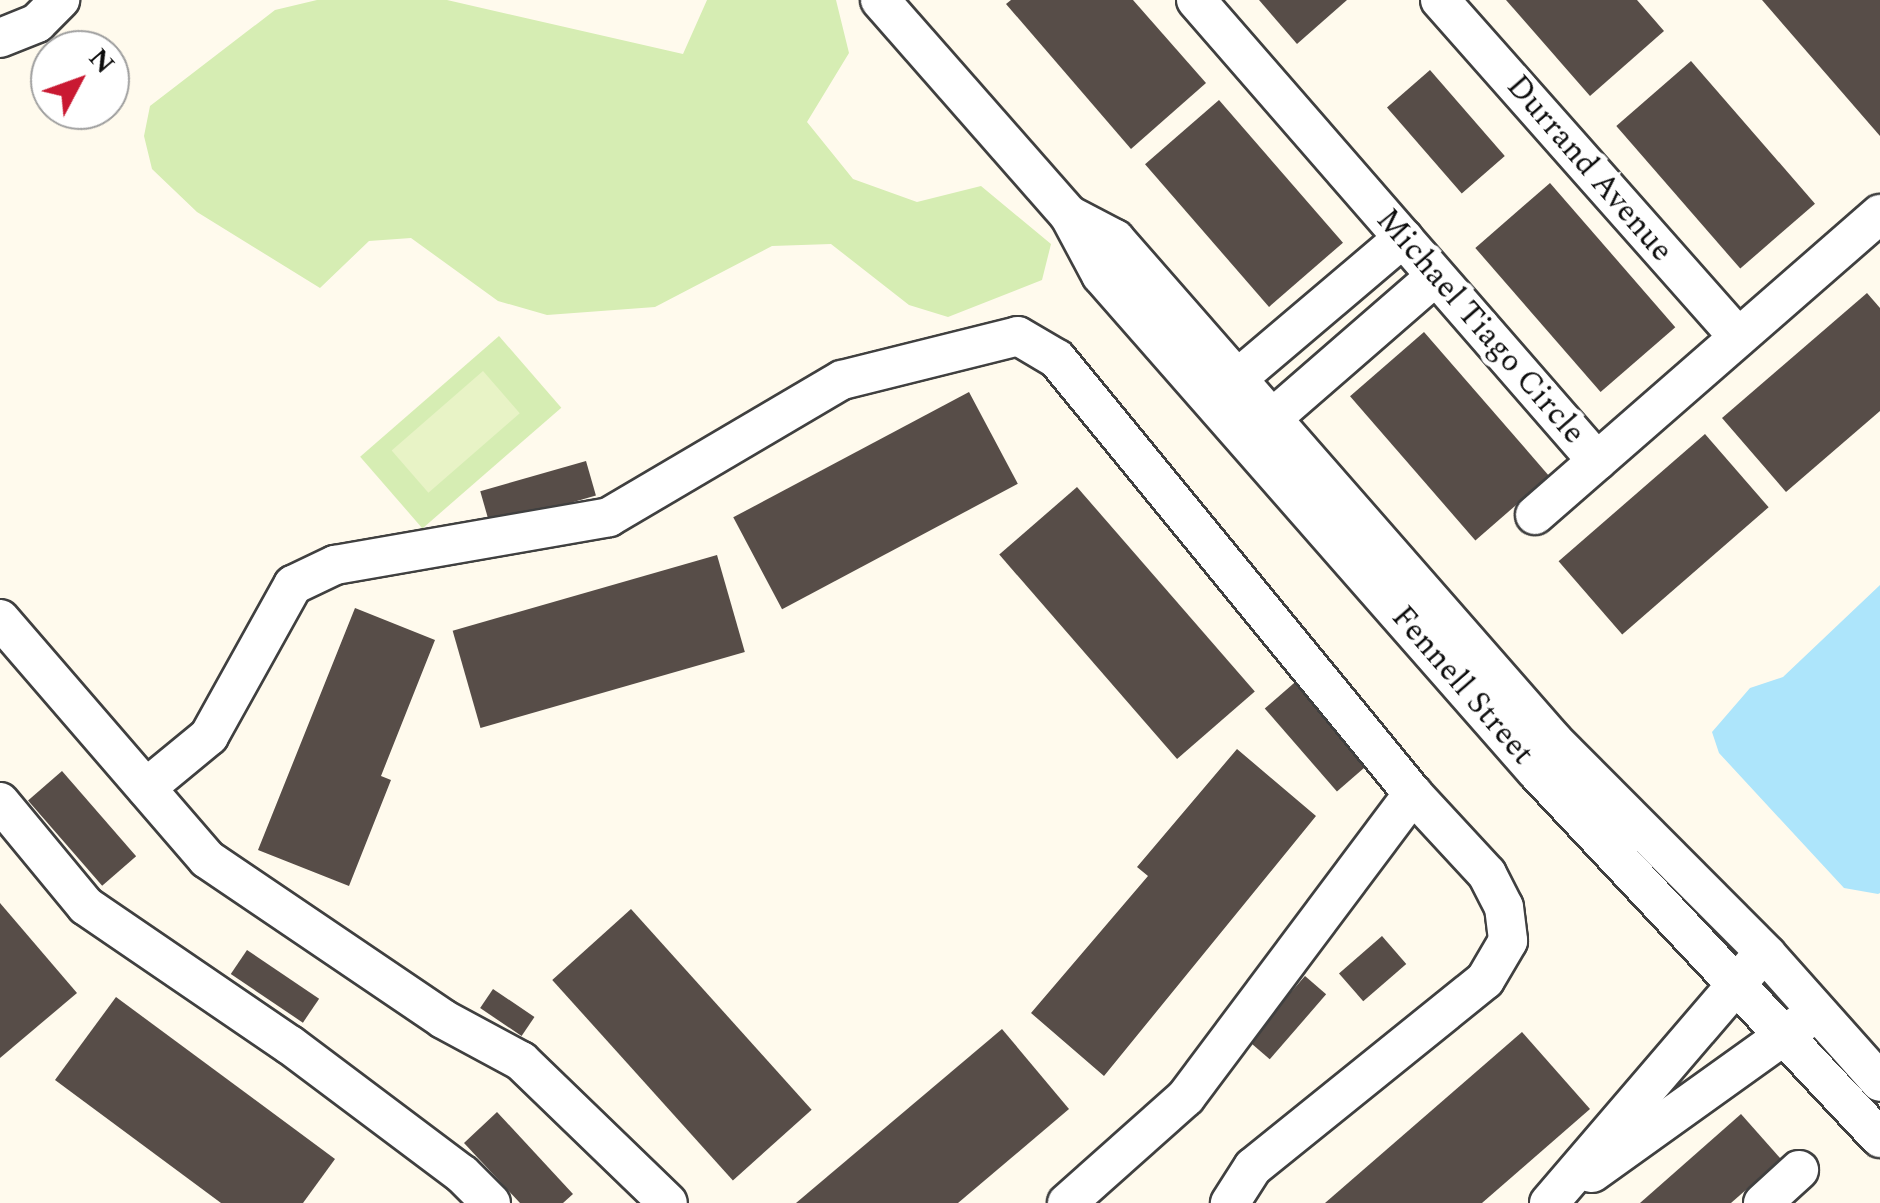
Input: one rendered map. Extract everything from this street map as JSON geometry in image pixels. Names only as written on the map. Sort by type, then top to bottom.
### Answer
[{"type":"street","points":[[0,38],[37,23],[60,0]]},
{"type":"street","name":"Fennell Street","points":[[880,0],[1069,215],[1101,275],[1225,390],[1259,429],[1536,771],[1736,978],[1880,1138]]},
{"type":"street","name":"Michael Tiago Circle","points":[[1196,0],[1597,460],[1880,214]]},
{"type":"street","name":"Durrand Avenue","points":[[1440,0],[1738,337]]},
{"type":"street","points":[[1225,390],[1403,238]]},
{"type":"street","points":[[1259,429],[1436,276]]},
{"type":"street","points":[[1332,299],[1366,336]]},
{"type":"street","points":[[146,788],[210,736],[293,586],[336,565],[609,517],[842,380],[1018,336],[1057,359],[1413,794],[1487,874],[1504,908],[1508,942],[1486,980],[1253,1167],[1230,1203]]},
{"type":"street","name":"Fennell Street","points":[[1259,429],[1554,741],[1766,954],[1880,1082]]},
{"type":"street","points":[[1535,515],[1597,460]]},
{"type":"street","points":[[0,619],[208,860],[444,1019],[521,1061],[668,1203]]},
{"type":"street","points":[[1067,1203],[1186,1097],[1413,794]]},
{"type":"street","points":[[0,802],[86,906],[306,1057],[462,1174],[491,1203]]},
{"type":"street","points":[[1549,1203],[1736,978],[1766,954]]},
{"type":"street","points":[[1549,1203],[1788,1036],[1817,1010]]},
{"type":"street","points":[[1763,1203],[1799,1170]]},
{"type":"green space","points":[[317,0],[447,0],[683,54],[707,0],[836,0],[849,53],[807,122],[853,179],[917,202],[981,186],[1051,244],[1042,280],[948,317],[909,305],[831,244],[772,246],[655,307],[547,315],[498,301],[411,238],[369,241],[320,288],[197,212],[152,169],[144,136],[150,106],[275,10]]},
{"type":"green space","points":[[499,336],[561,408],[422,528],[360,457]]},
{"type":"green space","points":[[483,371],[520,413],[428,493],[392,450]]},
{"type":"water","points":[[1880,585],[1878,894],[1844,888],[1719,753],[1712,732],[1750,688],[1783,677]]},
{"type":"building","points":[[1011,0],[1133,0],[1206,83],[1131,149],[1006,4]]},
{"type":"building","points":[[1259,0],[1347,0],[1297,44]]},
{"type":"building","points":[[1506,0],[1637,0],[1664,31],[1590,96]]},
{"type":"building","points":[[1762,0],[1880,0],[1880,136]]},
{"type":"building","points":[[1691,61],[1815,204],[1740,269],[1616,126]]},
{"type":"building","points":[[1430,70],[1505,156],[1462,193],[1387,107]]},
{"type":"building","points":[[1219,100],[1343,243],[1269,307],[1145,164]]},
{"type":"building","points":[[1550,183],[1675,327],[1601,392],[1475,248]]},
{"type":"building","points":[[1867,293],[1880,308],[1880,411],[1786,492],[1722,418]]},
{"type":"building","points":[[1424,332],[1549,476],[1475,540],[1350,396]]},
{"type":"building","points":[[969,392],[1018,484],[782,609],[733,517]]},
{"type":"building","points":[[1705,434],[1769,507],[1622,634],[1559,561]]},
{"type":"building","points":[[586,461],[596,496],[490,526],[480,491]]},
{"type":"building","points":[[1077,487],[1255,692],[1177,759],[999,555]]},
{"type":"building","points":[[717,555],[745,652],[480,728],[453,631]]},
{"type":"building","points":[[355,608],[435,640],[381,776],[391,780],[349,886],[258,850]]},
{"type":"building","points":[[1301,677],[1373,760],[1337,792],[1265,708]]},
{"type":"building","points":[[1237,749],[1316,816],[1104,1076],[1031,1013],[1148,876],[1137,867]]},
{"type":"building","points":[[62,771],[136,856],[102,886],[28,801]]},
{"type":"building","points":[[0,903],[77,993],[0,1058]]},
{"type":"building","points":[[631,909],[812,1110],[733,1181],[552,980]]},
{"type":"building","points":[[1382,936],[1406,964],[1363,1001],[1339,973]]},
{"type":"building","points":[[247,950],[319,999],[303,1023],[231,974]]},
{"type":"building","points":[[1305,976],[1326,994],[1270,1059],[1249,1041]]},
{"type":"building","points":[[493,989],[534,1017],[522,1036],[480,1008]]},
{"type":"building","points":[[116,997],[335,1159],[303,1203],[221,1203],[55,1080]]},
{"type":"building","points":[[1002,1029],[1069,1109],[958,1203],[796,1203]]},
{"type":"building","points":[[1522,1032],[1590,1109],[1482,1203],[1325,1203]]},
{"type":"building","points":[[497,1112],[573,1194],[563,1203],[520,1203],[464,1143]]},
{"type":"building","points":[[1741,1114],[1781,1159],[1731,1203],[1640,1203]]}]
